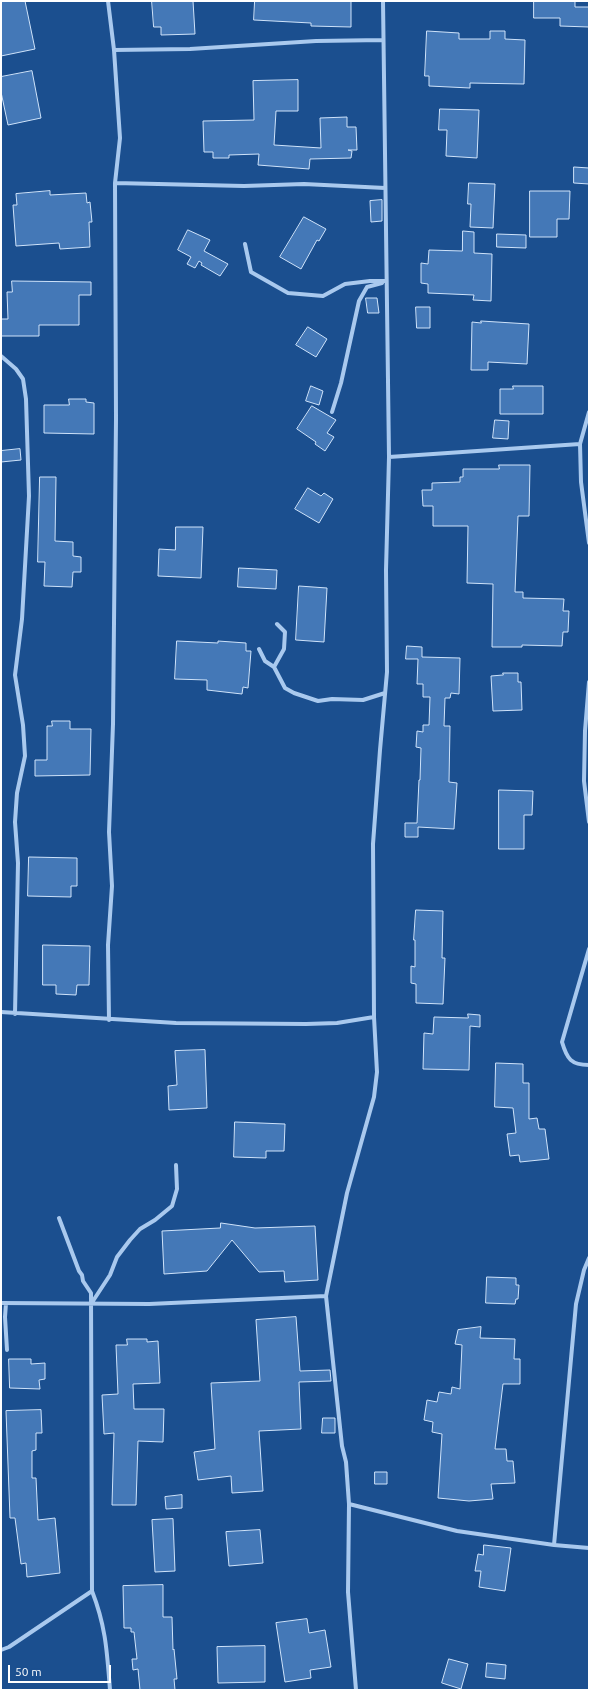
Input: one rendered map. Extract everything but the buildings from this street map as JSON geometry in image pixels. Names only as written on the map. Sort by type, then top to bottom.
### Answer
[{"type":"street","points":[[108,1],[114,50],[120,138],[115,183],[116,419],[113,724],[110,832],[112,886],[108,945],[109,1020]]},
{"type":"street","points":[[356,1690],[348,1592],[349,1504],[346,1462],[342,1446],[326,1296],[347,1193],[374,1097],[377,1072],[374,1017],[373,844],[387,672],[386,570],[389,456],[383,1]]},
{"type":"street","points":[[114,50],[190,49],[384,40]]},
{"type":"street","points":[[115,183],[244,186],[304,184],[385,188]]},
{"type":"street","points":[[245,244],[251,272],[288,293],[322,296],[345,284],[386,281]]},
{"type":"street","points":[[332,412],[341,383],[359,301],[367,287],[386,281]]},
{"type":"street","points":[[1,356],[16,369],[23,379],[26,399],[29,496],[22,619],[15,675],[23,725],[25,756],[17,793],[15,822],[18,863],[15,1014]]},
{"type":"street","points":[[589,412],[580,444],[581,482],[589,543]]},
{"type":"street","points":[[389,456],[580,444]]},
{"type":"street","points":[[274,667],[284,649],[285,632],[277,624]]},
{"type":"street","points":[[259,649],[265,661],[274,667],[285,688],[294,693],[318,701],[332,699],[363,700],[386,693]]},
{"type":"street","points":[[589,682],[584,731],[584,780],[589,822]]},
{"type":"street","points":[[589,949],[562,1042],[566,1055],[571,1060],[578,1065],[589,1065]]},
{"type":"street","points":[[1,1012],[109,1020],[176,1023],[306,1024],[337,1023],[374,1017]]},
{"type":"street","points":[[90,1304],[110,1275],[117,1257],[140,1228],[155,1220],[172,1206],[177,1189],[176,1165]]},
{"type":"street","points":[[59,1218],[71,1246],[83,1281],[91,1293],[92,1591],[100,1612],[106,1640],[110,1690]]},
{"type":"street","points":[[554,1545],[576,1304],[584,1270],[589,1258]]},
{"type":"street","points":[[1,1303],[149,1304],[326,1296]]},
{"type":"street","points":[[6,1303],[5,1317],[7,1350]]},
{"type":"street","points":[[349,1504],[457,1531],[554,1545],[589,1548]]},
{"type":"street","points":[[1,1650],[9,1647],[92,1591]]}]
